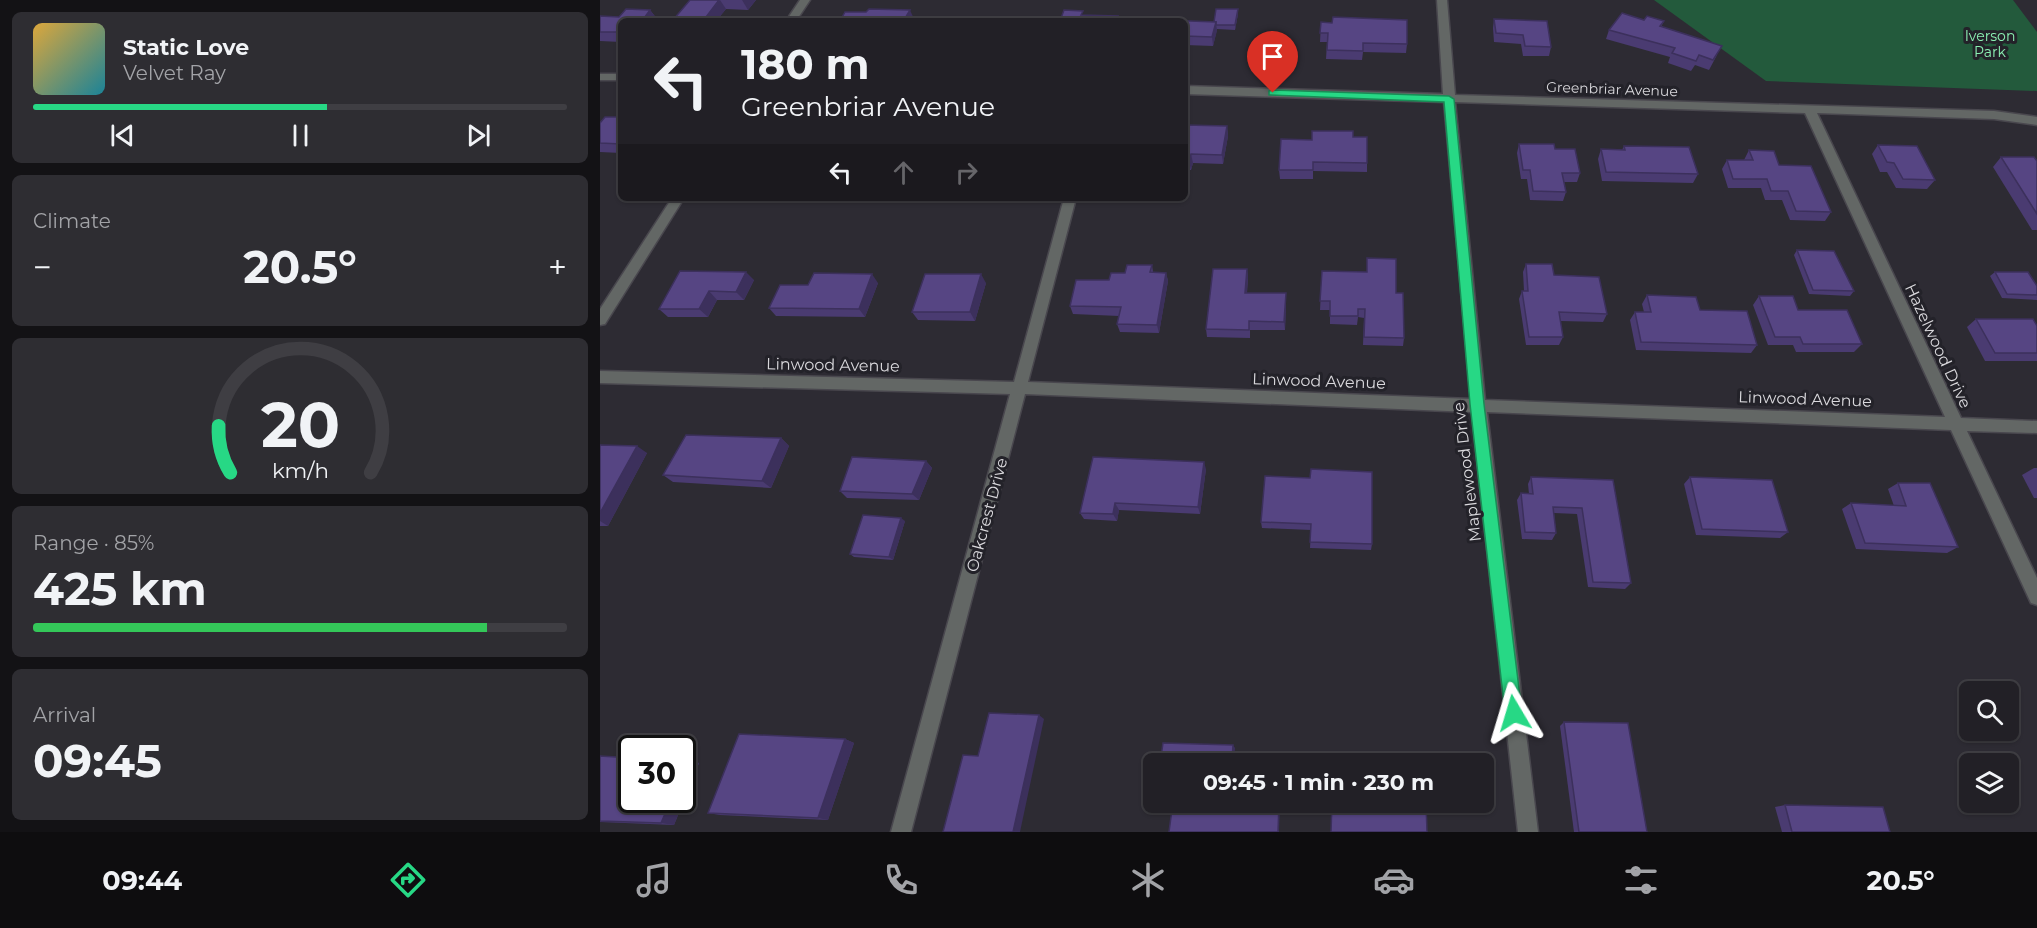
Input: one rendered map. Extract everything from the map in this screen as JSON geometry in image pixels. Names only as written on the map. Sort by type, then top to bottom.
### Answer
[{"type":"street","points":[[793,18],[805,0]]},
{"type":"street","name":"Maplewood Drive","points":[[1442,0],[1477,404],[1528,832]]},
{"type":"street","points":[[600,77],[618,77]]},
{"type":"street","name":"Greenbriar Avenue","points":[[1188,90],[1994,115],[2037,121]]},
{"type":"street","name":"Hazelwood Drive","points":[[1809,109],[2037,597]]},
{"type":"street","points":[[600,320],[676,201]]},
{"type":"street","name":"Oakcrest Drive","points":[[901,832],[1069,201]]},
{"type":"street","name":"Linwood Avenue","points":[[600,377],[1021,388],[2037,427]]},
{"type":"green space","name":"Iverson Park","points":[[1654,0],[2013,0],[2037,32],[2037,91],[1766,81]]},
{"type":"building","points":[[690,0],[719,0],[705,18],[675,18]]},
{"type":"building","points":[[626,9],[650,10],[644,18],[618,18],[618,32],[600,32],[600,16],[619,17]]},
{"type":"building","points":[[869,9],[910,10],[905,18],[842,18],[845,12],[866,12]]},
{"type":"building","points":[[1216,9],[1238,9],[1235,25],[1216,25],[1214,22]]},
{"type":"building","points":[[1064,10],[1083,11],[1081,15],[1118,16],[1117,18],[1061,18]]},
{"type":"building","points":[[1622,13],[1644,20],[1647,16],[1664,21],[1660,26],[1722,46],[1713,60],[1699,55],[1696,61],[1672,53],[1675,48],[1609,30]]},
{"type":"building","points":[[1333,17],[1407,20],[1407,44],[1363,43],[1363,51],[1327,50],[1328,33],[1320,33],[1321,22],[1332,23]]},
{"type":"building","points":[[1494,19],[1547,21],[1551,47],[1525,46],[1523,35],[1496,33]]},
{"type":"building","points":[[1188,21],[1216,22],[1212,37],[1188,36]]},
{"type":"building","points":[[605,117],[618,117],[618,144],[600,143],[600,123]]},
{"type":"building","points":[[1188,125],[1227,126],[1222,155],[1191,154],[1189,161]]},
{"type":"building","points":[[1312,131],[1353,131],[1353,137],[1367,137],[1367,163],[1313,162],[1313,170],[1279,170],[1281,139],[1312,140]]},
{"type":"building","points":[[1519,144],[1554,144],[1555,149],[1575,149],[1580,173],[1562,173],[1566,192],[1533,191],[1530,170],[1523,170]]},
{"type":"building","points":[[1878,145],[1917,146],[1935,180],[1903,179],[1894,163],[1887,162]]},
{"type":"building","points":[[1624,146],[1689,147],[1698,174],[1606,172],[1601,149],[1625,150]]},
{"type":"building","points":[[1749,150],[1774,151],[1779,165],[1811,166],[1831,212],[1796,211],[1788,191],[1771,191],[1767,179],[1733,179],[1727,160],[1753,160]]},
{"type":"building","points":[[2001,157],[2034,157],[2037,161],[2037,214]]},
{"type":"building","points":[[1797,250],[1834,251],[1854,291],[1813,290]]},
{"type":"building","points":[[1367,258],[1396,259],[1396,293],[1403,293],[1404,338],[1364,337],[1365,309],[1358,309],[1358,316],[1330,316],[1330,301],[1320,301],[1322,271],[1367,272]]},
{"type":"building","points":[[1526,264],[1552,264],[1554,275],[1599,277],[1607,314],[1559,312],[1563,337],[1529,337],[1522,291],[1528,291]]},
{"type":"building","points":[[1127,265],[1152,265],[1150,272],[1166,273],[1157,325],[1117,324],[1121,307],[1070,306],[1076,280],[1109,280],[1111,273],[1125,273]]},
{"type":"building","points":[[1213,269],[1247,269],[1245,293],[1286,293],[1284,322],[1249,321],[1249,330],[1206,329]]},
{"type":"building","points":[[680,271],[746,272],[736,292],[709,291],[699,309],[659,309]]},
{"type":"building","points":[[1995,272],[2028,272],[2037,286],[2037,295],[2007,294]]},
{"type":"building","points":[[814,273],[872,274],[859,309],[769,308],[780,285],[808,285]]},
{"type":"building","points":[[925,274],[981,274],[970,312],[912,312]]},
{"type":"building","points":[[1647,295],[1696,297],[1700,310],[1747,311],[1757,345],[1641,342],[1635,312],[1651,312]]},
{"type":"building","points":[[1759,296],[1793,296],[1798,310],[1847,310],[1862,344],[1803,344],[1800,337],[1775,337]]},
{"type":"building","points":[[1976,319],[2033,319],[2037,326],[2037,353],[1995,353]]},
{"type":"building","points":[[686,435],[781,438],[762,481],[663,475]]},
{"type":"building","points":[[600,445],[637,446],[600,513]]},
{"type":"building","points":[[852,457],[926,461],[912,494],[840,491]]},
{"type":"building","points":[[1093,457],[1204,462],[1198,507],[1115,503],[1113,514],[1080,513]]},
{"type":"building","points":[[1311,469],[1372,472],[1372,544],[1310,542],[1311,524],[1261,522],[1265,476],[1310,478]]},
{"type":"building","points":[[1531,477],[1613,480],[1631,583],[1593,582],[1582,508],[1553,507],[1556,533],[1525,532],[1521,493],[1533,494]]},
{"type":"building","points":[[1690,477],[1772,480],[1788,532],[1702,529]]},
{"type":"building","points":[[1898,483],[1930,483],[1958,547],[1865,543],[1851,503],[1906,506]]},
{"type":"building","points":[[863,515],[901,518],[889,557],[850,554]]},
{"type":"building","points":[[989,713],[1039,715],[1013,832],[943,832],[963,755],[978,756]]},
{"type":"building","points":[[1564,722],[1628,723],[1647,832],[1579,832]]},
{"type":"building","points":[[739,734],[845,739],[818,818],[708,813]]},
{"type":"building","points":[[1163,743],[1233,745],[1233,753],[1162,753]]},
{"type":"building","points":[[600,756],[618,757],[618,813],[665,813],[661,823],[600,821]]},
{"type":"building","points":[[1785,805],[1883,807],[1890,832],[1792,832]]},
{"type":"building","points":[[1172,813],[1279,813],[1278,832],[1169,832]]},
{"type":"building","points":[[1332,813],[1426,813],[1427,832],[1331,832]]},
{"type":"route","points":[[1273,93],[1449,99],[1477,404],[1514,713]]}]
